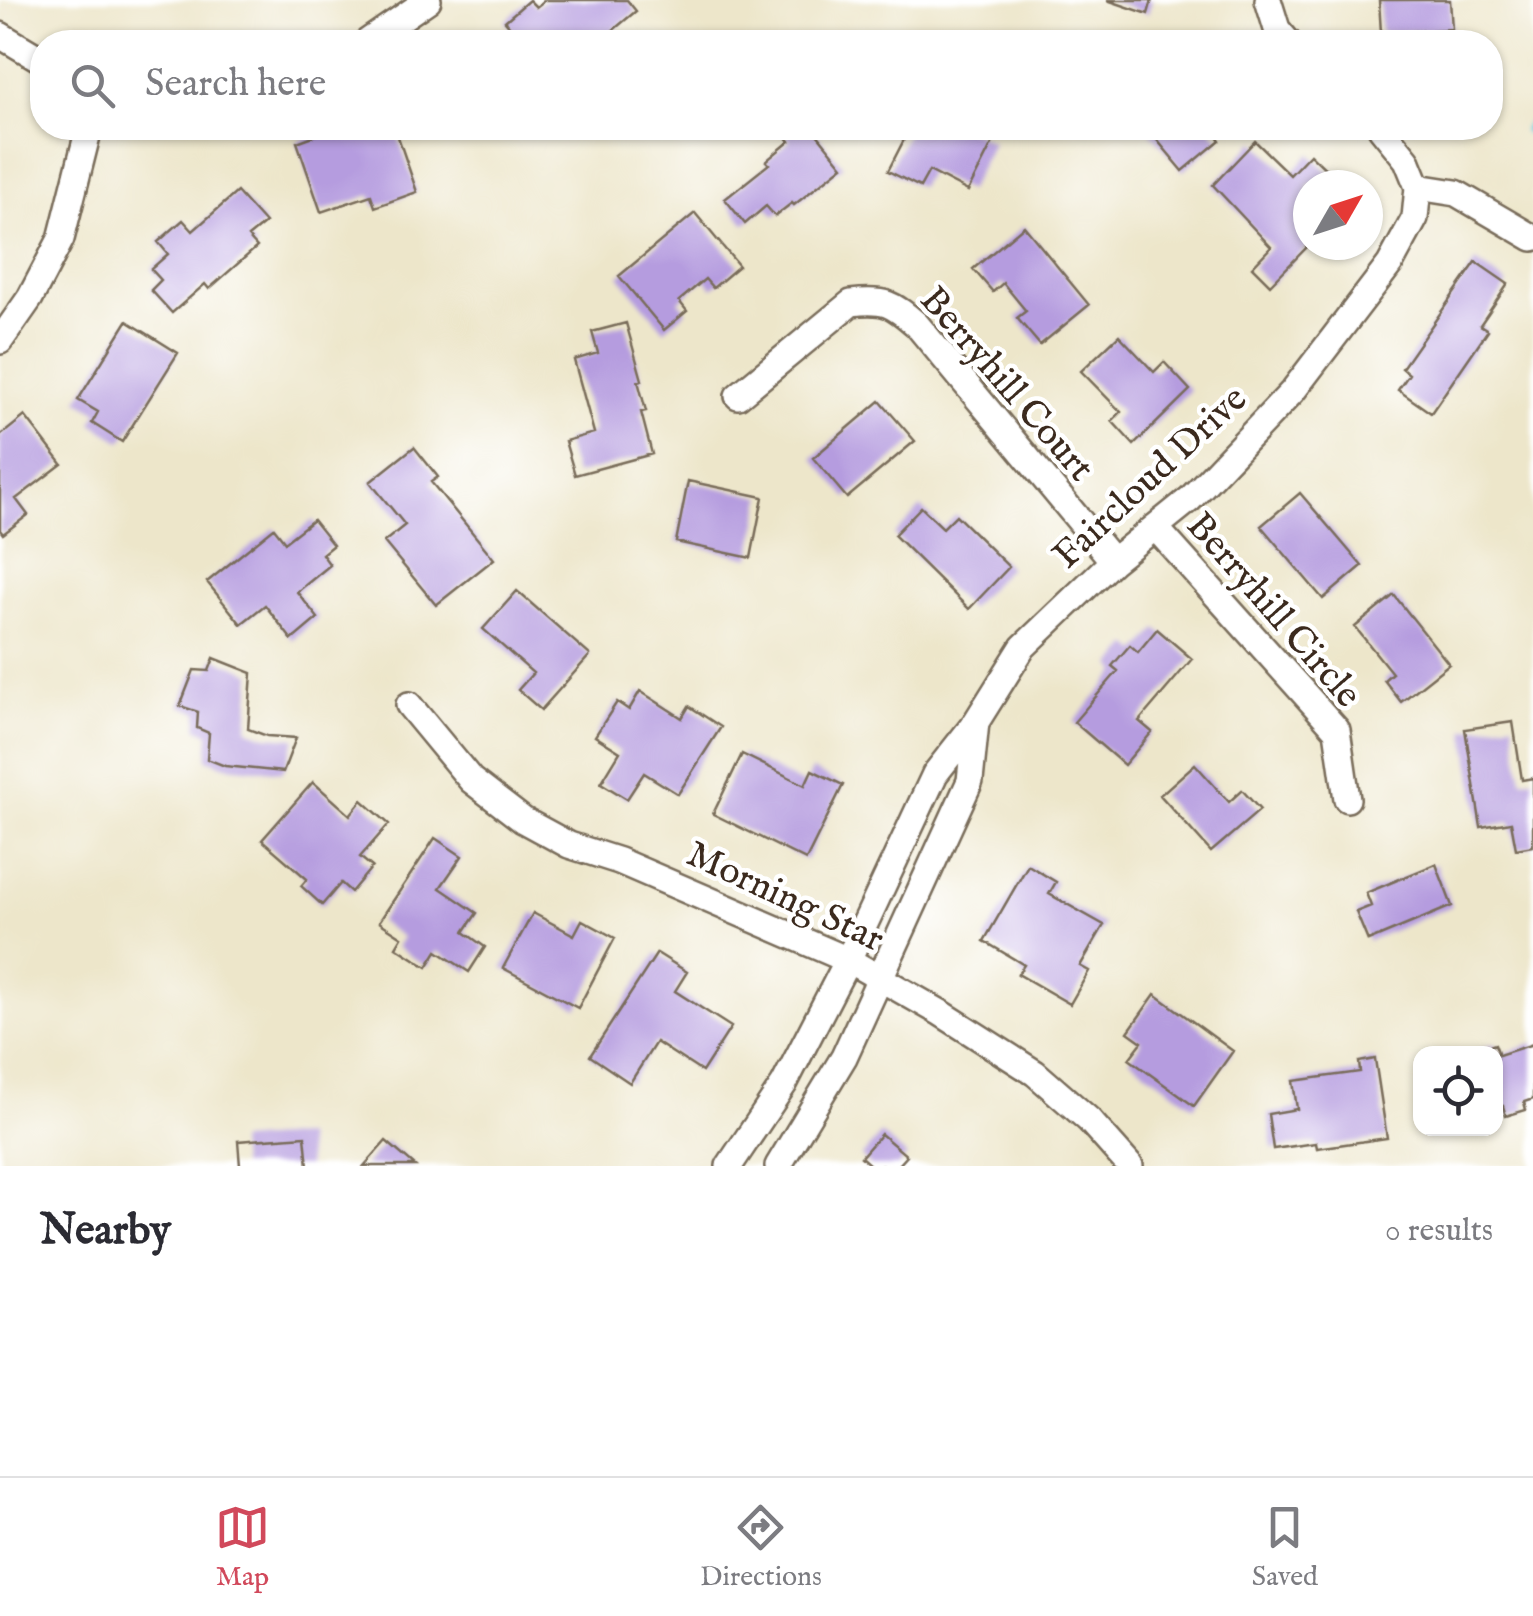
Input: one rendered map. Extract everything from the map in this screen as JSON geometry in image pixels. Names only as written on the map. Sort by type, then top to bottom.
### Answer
[{"type":"street","points":[[384,30],[428,0]]},
{"type":"street","points":[[1268,0],[1278,30]]},
{"type":"street","points":[[0,35],[30,53]]},
{"type":"street","points":[[0,341],[30,298],[61,240],[84,140]]},
{"type":"street","points":[[1391,140],[1407,160],[1418,187],[1456,193],[1533,238]]},
{"type":"street","name":"Faircloud Drive","points":[[729,1166],[784,1084],[848,960],[935,774],[976,722],[1023,647],[1113,561],[1190,499],[1292,392],[1390,264],[1415,218],[1418,187]]},
{"type":"street","name":"Berryhill Court","points":[[738,396],[851,303],[874,300],[894,304],[917,325],[1113,561]]},
{"type":"street","name":"Berryhill Circle","points":[[1156,527],[1337,730],[1348,799]]},
{"type":"street","name":"Morning Star","points":[[409,705],[470,780],[523,820],[570,845],[619,861],[848,960],[1035,1073],[1089,1120],[1130,1166]]},
{"type":"street","name":"Faircloud Drive","points":[[778,1166],[844,1057],[970,781],[976,722]]},
{"type":"building","points":[[529,0],[536,7],[545,0],[627,0],[636,11],[613,30],[513,30],[505,21]]},
{"type":"building","points":[[1107,0],[1152,0],[1148,14]]},
{"type":"building","points":[[1379,0],[1450,0],[1452,29],[1381,30]]},
{"type":"building","points":[[399,140],[417,192],[375,207],[371,195],[321,212],[297,142]]},
{"type":"building","points":[[822,140],[843,166],[794,205],[775,216],[766,206],[745,224],[725,199],[769,164],[766,161],[790,141]]},
{"type":"building","points":[[904,140],[993,142],[968,191],[929,171],[920,187],[888,171]]},
{"type":"building","points":[[1157,140],[1220,140],[1183,171]]},
{"type":"building","points":[[1255,141],[1290,175],[1293,172],[1294,260],[1270,285],[1252,267],[1271,247],[1213,185]]},
{"type":"building","points":[[1310,154],[1327,170],[1295,170]]},
{"type":"building","points":[[237,192],[265,223],[248,237],[257,247],[209,289],[205,284],[172,313],[151,290],[161,280],[151,269],[168,254],[158,242],[183,220],[193,231]]},
{"type":"building","points":[[695,213],[739,266],[713,288],[705,279],[679,301],[687,311],[664,330],[619,276]]},
{"type":"building","points":[[1024,226],[1089,305],[1040,345],[1017,318],[1026,311],[1003,283],[993,292],[973,269]]},
{"type":"building","points":[[1476,262],[1508,284],[1480,325],[1488,330],[1431,413],[1398,390],[1409,374],[1402,368]]},
{"type":"building","points":[[127,321],[178,353],[122,442],[92,423],[98,412],[78,400]]},
{"type":"building","points":[[626,323],[642,380],[638,381],[646,411],[641,412],[652,454],[575,475],[565,441],[594,433],[574,360],[598,353],[592,332]]},
{"type":"building","points":[[1119,335],[1154,372],[1164,362],[1190,390],[1134,445],[1112,421],[1121,412],[1081,371]]},
{"type":"building","points":[[880,401],[915,441],[847,498],[813,458]]},
{"type":"building","points":[[25,416],[62,464],[16,499],[28,515],[3,534],[0,436]]},
{"type":"building","points":[[414,447],[438,477],[431,482],[494,559],[436,605],[384,542],[405,525],[370,482]]},
{"type":"building","points":[[688,481],[763,497],[751,558],[676,542]]},
{"type":"building","points":[[1300,493],[1362,566],[1323,599],[1261,526]]},
{"type":"building","points":[[921,507],[943,528],[956,515],[1009,567],[969,609],[894,535]]},
{"type":"building","points":[[313,520],[333,545],[322,554],[330,565],[297,592],[318,618],[292,640],[265,605],[241,624],[207,582],[274,528],[285,542]]},
{"type":"building","points":[[517,591],[590,655],[541,710],[518,690],[533,673],[483,629]]},
{"type":"building","points":[[1394,595],[1449,664],[1401,702],[1384,680],[1392,673],[1355,627]]},
{"type":"building","points":[[1157,629],[1192,659],[1139,721],[1152,732],[1124,765],[1074,722],[1118,671],[1112,666],[1130,645],[1138,652]]},
{"type":"building","points":[[214,658],[252,673],[248,729],[267,736],[296,738],[283,772],[225,766],[207,759],[209,733],[197,728],[198,712],[180,706],[194,670],[209,671]]},
{"type":"building","points":[[640,691],[682,718],[689,706],[721,727],[678,794],[644,773],[627,799],[601,783],[620,752],[595,736],[617,702],[629,710]]},
{"type":"building","points":[[1513,722],[1522,780],[1533,778],[1533,846],[1516,849],[1511,822],[1481,827],[1465,729]]},
{"type":"building","points":[[742,754],[805,785],[812,770],[843,785],[806,860],[713,814]]},
{"type":"building","points":[[1195,764],[1229,802],[1242,790],[1260,810],[1211,852],[1160,795]]},
{"type":"building","points":[[313,782],[350,815],[362,800],[389,824],[360,857],[372,867],[351,892],[341,883],[322,905],[301,886],[307,879],[262,840]]},
{"type":"building","points":[[435,838],[462,856],[440,888],[477,913],[464,932],[485,947],[469,972],[437,951],[427,967],[396,947],[402,937],[379,922]]},
{"type":"building","points":[[1436,864],[1452,906],[1368,941],[1356,912],[1371,906],[1366,893]]},
{"type":"building","points":[[1028,865],[1056,882],[1049,894],[1104,925],[1080,966],[1089,971],[1070,1004],[1018,974],[1024,965],[984,941]]},
{"type":"building","points":[[533,913],[574,935],[582,920],[615,938],[578,1008],[503,968]]},
{"type":"building","points":[[657,953],[687,972],[675,991],[731,1027],[702,1072],[656,1042],[630,1083],[590,1056]]},
{"type":"building","points":[[1155,994],[1233,1051],[1194,1106],[1129,1059],[1142,1042],[1128,1032]]},
{"type":"building","points":[[1533,1044],[1533,1099],[1524,1102],[1526,1110],[1506,1116],[1503,1054]]},
{"type":"building","points":[[1375,1059],[1387,1138],[1317,1148],[1316,1143],[1273,1149],[1268,1114],[1297,1109],[1293,1081],[1360,1072],[1359,1062]]},
{"type":"building","points":[[881,1134],[907,1156],[898,1166],[871,1166],[861,1157]]},
{"type":"building","points":[[305,1136],[308,1166],[240,1166],[238,1141]]},
{"type":"building","points":[[386,1141],[415,1166],[364,1166]]},
{"type":"waterway","points":[[1527,130],[1533,123]]}]
